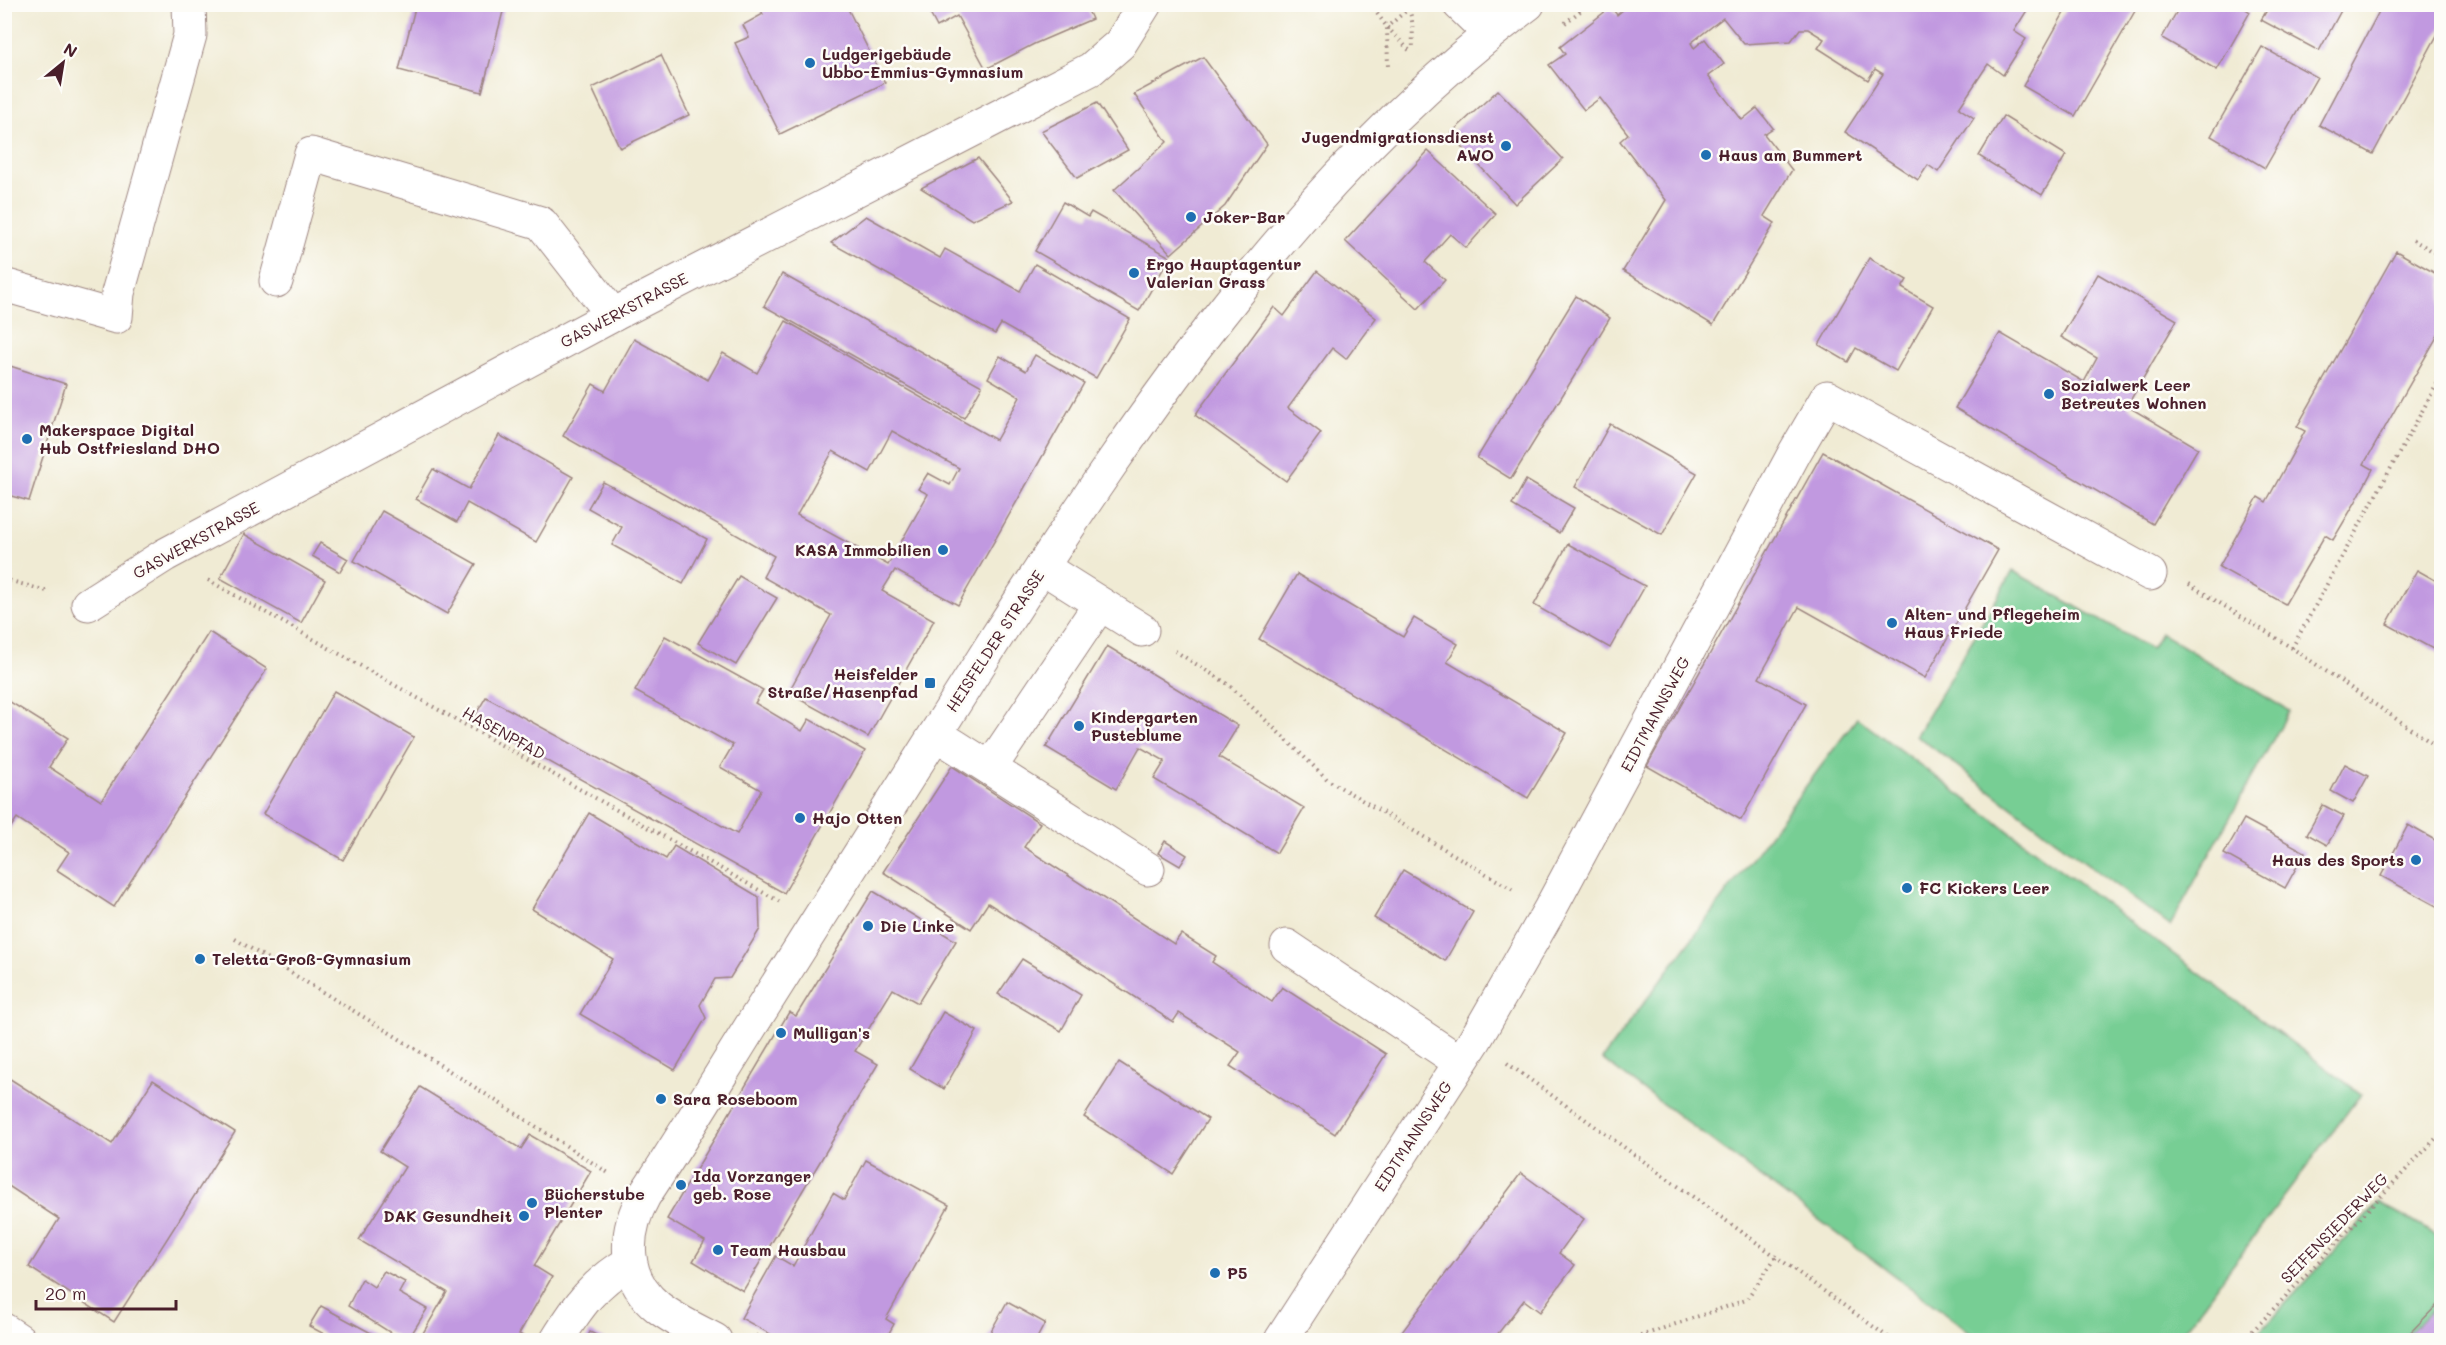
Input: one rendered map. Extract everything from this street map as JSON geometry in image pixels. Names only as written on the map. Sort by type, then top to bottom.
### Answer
[{"type":"street","points":[[4,285],[116,317],[118,293],[190,35],[189,4]]},
{"type":"street","name":"GASWERKSTRASSE","points":[[88,604],[165,555],[613,315],[1092,69],[1120,44],[1145,4]]},
{"type":"street","points":[[1459,4],[1489,33]]},
{"type":"street","name":"HEISFELDER STRASSE","points":[[630,1262],[630,1229],[636,1210],[644,1196],[816,922],[1106,470],[1197,345],[1292,228],[1390,122],[1489,33],[1528,4]]},
{"type":"street","points":[[276,281],[311,154],[541,223],[613,315]]},
{"type":"street","name":"EIDTMANNSWEG","points":[[1281,1341],[1468,1051],[1550,911],[1795,452],[1827,397],[2150,574]]},
{"type":"street","points":[[1042,567],[1142,630]]},
{"type":"street","points":[[990,768],[1100,604]]},
{"type":"street","points":[[936,734],[1148,869]]},
{"type":"street","points":[[1287,946],[1468,1051]]},
{"type":"street","points":[[557,1341],[574,1313],[594,1287],[630,1262],[640,1286],[654,1303],[715,1341]]},
{"type":"street","points":[[4,1330],[19,1341]]},
{"type":"path","points":[[1370,4],[1388,27],[1390,122]]},
{"type":"path","points":[[1388,27],[1414,4]]},
{"type":"path","points":[[2413,240],[2442,256]]},
{"type":"path","points":[[2292,648],[2442,375]]},
{"type":"path","name":"HASENPFAD","points":[[165,555],[816,922]]},
{"type":"path","points":[[2150,574],[2178,577],[2292,648],[2442,750]]},
{"type":"path","points":[[1142,630],[1228,684],[1328,780],[1550,911]]},
{"type":"path","points":[[235,939],[395,1036],[644,1196]]},
{"type":"path","points":[[1468,1051],[1776,1257],[1892,1341]]},
{"type":"path","name":"SEIFENSIEDERWEG","points":[[2244,1341],[2442,1132]]},
{"type":"path","points":[[1629,1341],[1746,1300],[1776,1257]]},
{"type":"green space","points":[[2013,571],[2151,649],[2161,633],[2289,711],[2170,926],[1916,735]]},
{"type":"green space","name":"FC Kickers Leer","points":[[1857,718],[2361,1094],[2177,1340],[1981,1340],[1602,1059]]},
{"type":"green space","points":[[2379,1202],[2441,1238],[2441,1300],[2403,1340],[2252,1340]]},
{"type":"building","points":[[416,4],[505,4],[482,92],[399,70]]},
{"type":"building","points":[[925,4],[1085,4],[1092,19],[1034,44],[986,69],[957,16],[937,27]]},
{"type":"building","name":"Haus am Bummert","points":[[1630,4],[2031,4],[2014,31],[2026,39],[2003,75],[1988,64],[1959,108],[1974,118],[1938,172],[1928,165],[1918,180],[1845,132],[1883,74],[1875,69],[1868,80],[1818,48],[1824,39],[1808,29],[1800,29],[1791,41],[1744,44],[1723,18],[1691,43],[1694,48],[1705,39],[1724,64],[1708,76],[1742,120],[1757,108],[1773,128],[1764,134],[1792,170],[1764,216],[1775,223],[1713,325],[1623,271],[1666,200],[1620,141],[1628,134],[1600,98],[1584,110],[1549,65],[1565,54],[1560,47],[1611,7],[1617,15]]},
{"type":"building","points":[[2069,4],[2139,4],[2075,116],[2023,86]]},
{"type":"building","points":[[2181,4],[2238,4],[2250,12],[2217,70],[2162,38]]},
{"type":"building","points":[[2383,4],[2442,4],[2442,26],[2373,154],[2319,125]]},
{"type":"building","name":"Ludgerigebäude Ubbo-Emmius-Gymnasium","points":[[758,5],[846,5],[885,83],[780,134],[735,43],[749,37],[743,25],[763,14]]},
{"type":"building","points":[[2270,5],[2344,5],[2319,51],[2261,20]]},
{"type":"building","points":[[2262,47],[2317,77],[2265,168],[2211,136]]},
{"type":"building","points":[[661,55],[689,115],[620,148],[592,88]]},
{"type":"building","points":[[1203,57],[1267,144],[1225,206],[1171,254],[1114,190],[1167,142],[1134,94]]},
{"type":"building","name":"Jugendmigrationsdienst AWO","points":[[1498,90],[1563,159],[1515,204],[1450,134]]},
{"type":"building","points":[[1097,103],[1128,150],[1077,178],[1041,131]]},
{"type":"building","points":[[2003,116],[2066,155],[2042,195],[1979,156]]},
{"type":"building","points":[[1428,151],[1496,214],[1466,248],[1450,234],[1425,262],[1445,280],[1418,309],[1345,241]]},
{"type":"building","points":[[978,158],[1013,201],[972,220],[921,188]]},
{"type":"building","points":[[1063,202],[1088,217],[1091,212],[1170,257],[1139,311],[1035,251]]},
{"type":"building","points":[[866,216],[940,258],[945,249],[1020,291],[1035,264],[1130,319],[1096,378],[1001,324],[995,334],[831,243]]},
{"type":"building","points":[[2396,251],[2442,277],[2442,328],[2364,464],[2373,469],[2355,503],[2333,540],[2325,535],[2285,604],[2219,567],[2258,497],[2266,502],[2305,431],[2297,427]]},
{"type":"building","points":[[1869,258],[1907,280],[1902,288],[1933,306],[1896,371],[1856,348],[1848,362],[1819,345]]},
{"type":"building","points":[[1317,271],[1376,318],[1346,359],[1332,348],[1288,408],[1321,433],[1286,481],[1195,415],[1274,307],[1284,316]]},
{"type":"building","points":[[782,274],[982,386],[964,418],[764,306]]},
{"type":"building","name":"Sozialwerk Leer Betreutes Wohnen","points":[[2098,274],[2177,320],[2127,406],[2198,448],[2153,524],[1955,408],[2000,333],[2084,382],[2097,358],[2061,337]]},
{"type":"building","points":[[1576,296],[1610,318],[1511,479],[1477,458]]},
{"type":"building","points":[[786,321],[996,440],[1020,397],[988,378],[1000,356],[1026,371],[1035,355],[1084,383],[958,605],[895,570],[882,591],[934,620],[868,737],[788,693],[831,615],[763,577],[774,556],[563,436],[593,384],[605,391],[634,339],[708,380],[723,353],[757,373]],"holes":[[[892,431],[959,468],[950,485],[928,473],[918,489],[928,494],[888,565],[797,515],[833,451],[870,472]]]},
{"type":"building","name":"Makerspace Digital Hub Ostfriesland DHO","points":[[4,364],[66,384],[29,501],[4,494]]},
{"type":"building","points":[[1610,424],[1697,473],[1662,535],[1575,487]]},
{"type":"building","points":[[499,435],[573,477],[536,542],[467,503],[457,522],[416,499],[433,469],[469,489]]},
{"type":"building","name":"Alten- und Pflegeheim Haus Friede","points":[[1823,452],[1998,550],[1925,678],[1799,607],[1759,678],[1806,704],[1741,820],[1647,766]]},
{"type":"building","points":[[1526,480],[1574,508],[1559,533],[1512,505]]},
{"type":"building","points":[[603,482],[707,539],[683,584],[612,545],[622,527],[588,508]]},
{"type":"building","points":[[382,511],[476,564],[447,614],[354,561]]},
{"type":"building","points":[[244,534],[325,580],[301,623],[220,578]]},
{"type":"building","points":[[320,543],[348,559],[340,572],[312,556]]},
{"type":"building","points":[[1568,544],[1645,586],[1610,648],[1534,605]]},
{"type":"building","points":[[2417,570],[2442,584],[2442,654],[2387,624]]},
{"type":"building","points":[[1297,574],[1403,637],[1414,618],[1458,644],[1447,662],[1567,733],[1528,798],[1259,639]]},
{"type":"building","points":[[739,576],[777,598],[736,665],[698,643]]},
{"type":"building","points":[[209,632],[267,669],[114,907],[57,870],[69,852],[17,818],[4,837],[4,698],[68,738],[49,767],[101,801]]},
{"type":"building","points":[[665,636],[763,690],[755,703],[802,731],[809,719],[865,751],[784,893],[473,719],[486,697],[737,834],[761,790],[720,767],[733,745],[635,691]]},
{"type":"building","points":[[1107,646],[1238,726],[1219,757],[1304,808],[1277,853],[1154,779],[1165,761],[1140,747],[1116,789],[1046,747]]},
{"type":"building","points":[[334,691],[414,737],[343,860],[263,814]]},
{"type":"building","points":[[2345,764],[2368,776],[2353,803],[2331,791]]},
{"type":"building","points":[[952,766],[1040,823],[1024,847],[1174,944],[1181,934],[1216,956],[1212,962],[1272,1002],[1282,987],[1386,1054],[1335,1134],[1230,1066],[1240,1052],[1179,1013],[1173,1022],[988,903],[971,929],[883,872]]},
{"type":"building","points":[[2323,805],[2344,816],[2327,845],[2307,834]]},
{"type":"building","points":[[589,813],[666,859],[674,846],[759,897],[760,929],[730,978],[715,979],[700,1005],[706,1018],[675,1070],[580,1014],[613,959],[532,909]]},
{"type":"building","points":[[2244,819],[2305,852],[2285,888],[2224,854]]},
{"type":"building","name":"Haus des Sports","points":[[2408,825],[2442,844],[2442,909],[2381,876]]},
{"type":"building","points":[[1165,841],[1187,855],[1180,866],[1158,853]]},
{"type":"building","points":[[1403,870],[1473,912],[1445,961],[1374,918]]},
{"type":"building","points":[[873,891],[956,941],[918,1003],[893,989],[855,1051],[878,1064],[743,1291],[693,1261],[705,1241],[667,1219],[789,1012],[796,1016]]},
{"type":"building","points":[[1022,959],[1081,995],[1061,1031],[998,994]]},
{"type":"building","points":[[943,1012],[977,1031],[944,1089],[910,1069]]},
{"type":"building","points":[[1119,1062],[1208,1119],[1173,1174],[1084,1117]]},
{"type":"building","points":[[4,1075],[112,1144],[153,1080],[235,1132],[114,1322],[29,1267],[59,1219],[4,1183]]},
{"type":"building","points":[[420,1087],[521,1149],[530,1135],[591,1171],[534,1266],[552,1277],[519,1334],[523,1336],[521,1340],[419,1340],[447,1292],[359,1240],[405,1167],[380,1151]]},
{"type":"building","points":[[866,1160],[949,1205],[886,1319],[894,1324],[885,1340],[781,1340],[741,1318],[776,1256],[793,1266],[833,1193],[844,1200]]},
{"type":"building","points":[[1521,1173],[1584,1219],[1559,1253],[1575,1265],[1540,1312],[1524,1300],[1493,1340],[1396,1340]]},
{"type":"building","points":[[384,1271],[405,1282],[399,1293],[427,1309],[408,1340],[402,1340],[348,1306],[362,1279],[374,1287]]},
{"type":"building","points":[[2442,1300],[2442,1340],[2403,1340]]},
{"type":"building","points":[[1007,1302],[1045,1323],[1036,1340],[986,1340]]},
{"type":"building","points":[[321,1306],[384,1340],[335,1340],[309,1326]]},
{"type":"building","points":[[590,1332],[606,1340],[586,1340]]},
{"type":"place","name":"Ludgerigebäude Ubbo-Emmius-Gymnasium","points":[[810,63]]},
{"type":"place","name":"Jugendmigrationsdienst AWO","points":[[1506,146]]},
{"type":"place","name":"Haus am Bummert","points":[[1706,155]]},
{"type":"place","name":"Joker-Bar","points":[[1191,217]]},
{"type":"place","name":"Ergo Hauptagentur Valerian Grass","points":[[1134,273]]},
{"type":"place","name":"Sozialwerk Leer Betreutes Wohnen","points":[[2049,394]]},
{"type":"place","name":"Makerspace Digital Hub Ostfriesland DHO","points":[[27,439]]},
{"type":"place","name":"KASA Immobilien","points":[[943,550]]},
{"type":"place","name":"Alten- und Pflegeheim Haus Friede","points":[[1892,623]]},
{"type":"place","name":"Heisfelder Straße/Hasenpfad","points":[[930,683]]},
{"type":"place","name":"Kindergarten Pusteblume","points":[[1079,726]]},
{"type":"place","name":"Hajo Otten","points":[[800,818]]},
{"type":"place","name":"Haus des Sports","points":[[2416,860]]},
{"type":"place","name":"FC Kickers Leer","points":[[1907,888]]},
{"type":"place","name":"Die Linke","points":[[868,926]]},
{"type":"place","name":"Teletta-Groß-Gymnasium","points":[[200,959]]},
{"type":"place","name":"Mulligan's","points":[[781,1033]]},
{"type":"place","name":"Sara Roseboom","points":[[661,1099]]},
{"type":"place","name":"Ida Vorzanger geb. Rose","points":[[681,1185]]},
{"type":"place","name":"Bücherstube Plenter","points":[[532,1203]]},
{"type":"place","name":"DAK Gesundheit","points":[[524,1216]]},
{"type":"place","name":"Team Hausbau","points":[[718,1250]]},
{"type":"place","name":"P5","points":[[1215,1273]]}]
